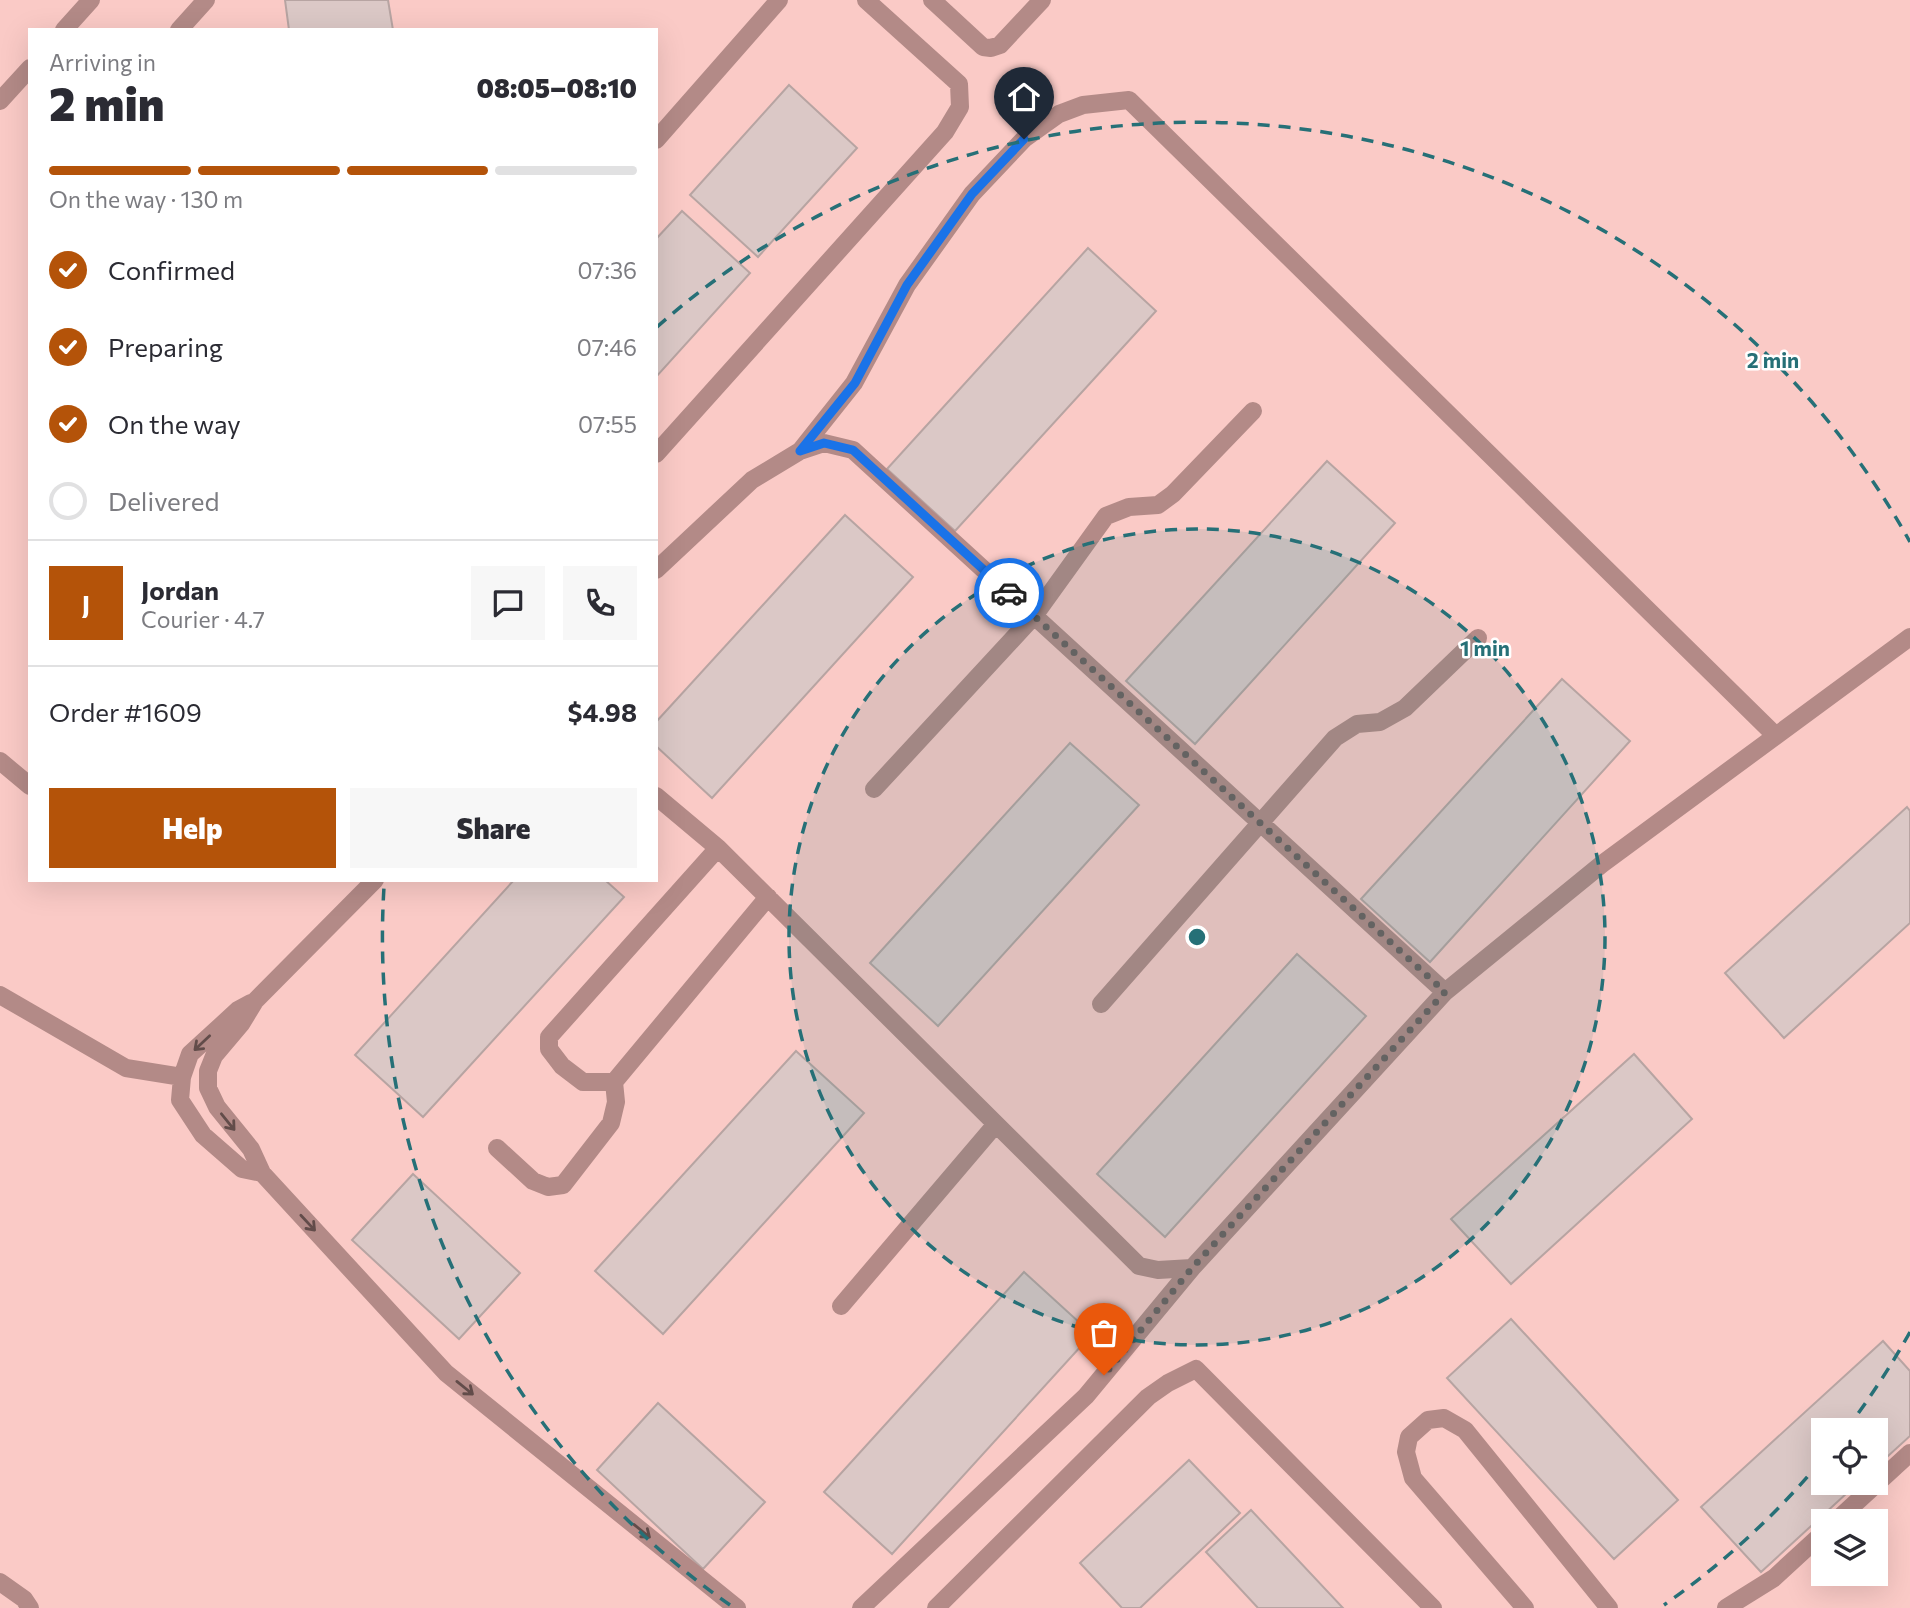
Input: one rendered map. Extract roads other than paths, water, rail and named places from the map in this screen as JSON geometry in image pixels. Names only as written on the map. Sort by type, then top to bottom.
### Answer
[{"type":"street","points":[[74,27],[91,0]]},
{"type":"street","points":[[181,28],[206,0]]},
{"type":"street","points":[[658,138],[779,0]]},
{"type":"street","points":[[658,452],[945,132],[960,107],[959,84],[866,0]]},
{"type":"street","points":[[932,0],[983,47],[991,48],[1000,45],[1042,0]]},
{"type":"street","points":[[0,101],[28,70]]},
{"type":"street","points":[[800,451],[855,383],[907,285],[972,194],[1024,139],[1059,114],[1083,106],[1129,100],[1776,736]]},
{"type":"street","points":[[874,789],[1034,616],[1106,516],[1129,507],[1158,505],[1174,494],[1253,411]]},
{"type":"street","points":[[658,568],[752,480],[800,451],[824,443],[853,450],[1445,992]]},
{"type":"street","points":[[861,1608],[1086,1396],[1192,1268],[1445,992],[1602,864],[1910,637]]},
{"type":"street","points":[[1101,1004],[1335,737],[1357,724],[1380,722],[1405,708],[1478,638]]},
{"type":"street","points":[[0,761],[28,784]]},
{"type":"street","points":[[658,798],[718,848],[1139,1266],[1158,1270],[1192,1268]]},
{"type":"street","points":[[614,1082],[583,1082],[562,1066],[549,1049],[549,1037],[718,848]]},
{"type":"street","points":[[373,882],[255,1001],[242,1024],[214,1056],[208,1071],[208,1087],[217,1107],[251,1149],[262,1173],[446,1373],[737,1608]]},
{"type":"street","points":[[497,1148],[533,1181],[548,1187],[563,1185],[611,1123],[615,1102],[614,1082],[768,897]]},
{"type":"street","points":[[0,995],[126,1068],[182,1077]]},
{"type":"street","points":[[255,1001],[238,1010],[190,1054],[182,1077],[180,1100],[203,1135],[242,1169],[262,1173]]},
{"type":"street","points":[[841,1306],[996,1124]]},
{"type":"street","points":[[936,1608],[1148,1397],[1167,1383],[1196,1369],[1433,1608]]},
{"type":"street","points":[[1525,1608],[1413,1478],[1406,1452],[1409,1437],[1428,1420],[1444,1418],[1465,1430],[1609,1608]]},
{"type":"street","points":[[1849,1509],[1910,1453]]},
{"type":"street","points":[[1726,1608],[1774,1578],[1811,1544]]},
{"type":"street","points":[[0,1582],[24,1599],[30,1608]]}]
